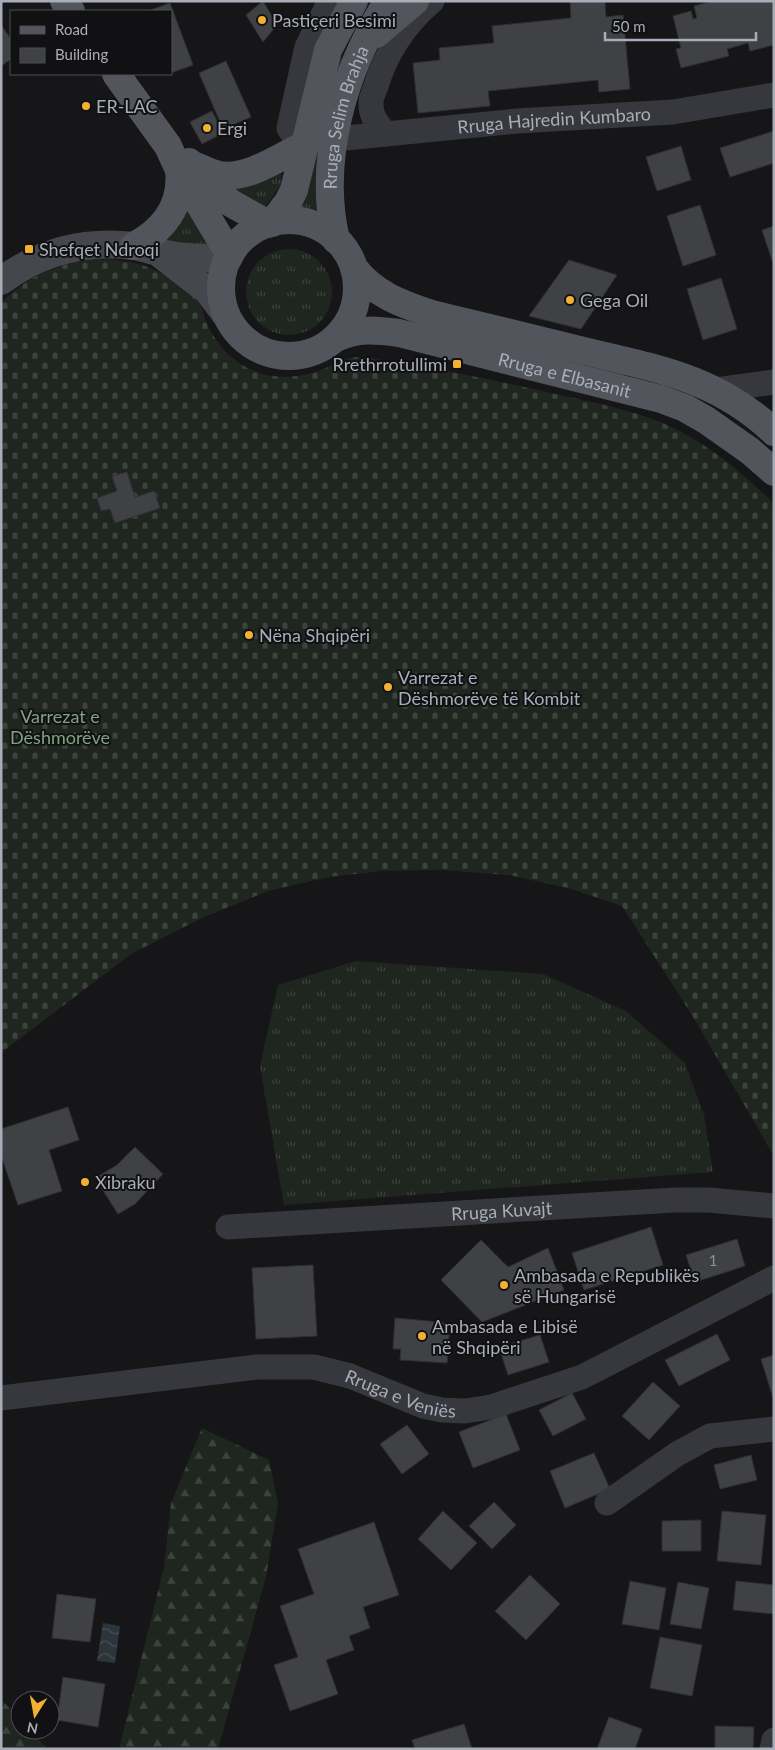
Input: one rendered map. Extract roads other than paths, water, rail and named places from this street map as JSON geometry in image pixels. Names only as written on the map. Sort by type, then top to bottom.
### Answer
[{"type":"main road","name":"Rruga Selim Brahja","points":[[270,224],[288,202],[294,190],[306,144],[317,86],[328,50],[354,1]]},
{"type":"main road","name":"Rruga Selim Brahja","points":[[336,240],[330,201],[331,162],[335,138],[346,91],[362,47],[388,1]]},
{"type":"main road","points":[[362,47],[415,1]]},
{"type":"main road","points":[[117,75],[179,160],[229,257]]},
{"type":"main road","points":[[179,160],[218,174],[238,174],[253,170],[306,144]]},
{"type":"main road","points":[[179,160],[229,202],[270,224]]},
{"type":"main road","points":[[146,250],[145,240],[170,217],[180,190],[179,160]]},
{"type":"main road","points":[[146,250],[208,291],[238,333],[246,341],[265,352],[286,356],[308,354],[323,348],[336,338],[349,320],[356,300],[354,268],[344,248],[318,227],[307,223],[283,221],[270,224],[246,236],[229,257],[222,283],[222,299],[226,314]]},
{"type":"main road","points":[[1,281],[34,260],[59,250],[80,245],[100,244],[229,257]]},
{"type":"main road","name":"Rruga e Elbasanit","points":[[354,268],[364,282],[377,291],[406,305],[432,314],[647,364],[694,380],[716,390],[774,432]]},
{"type":"main road","name":"Rruga e Elbasanit","points":[[336,338],[350,331],[365,330],[399,333],[634,390],[685,408],[706,420],[750,451],[774,472]]},
{"type":"street","name":"Rruga Selim Brahja","points":[[306,144],[296,139],[289,128],[307,47],[330,1]]},
{"type":"street","name":"Rruga Selim Brahja","points":[[386,134],[374,118],[370,104],[378,80],[388,54],[403,31],[432,1]]},
{"type":"street","name":"Rruga Hajredin Kumbaro","points":[[335,138],[517,122],[673,112],[774,96]]},
{"type":"street","points":[[716,390],[774,382]]},
{"type":"street","name":"Rruga Kuvajt","points":[[228,1227],[675,1200],[708,1200],[774,1206]]},
{"type":"street","name":"Rruga e Veniës","points":[[1,1398],[257,1367],[314,1367],[354,1377],[423,1406],[442,1410],[466,1411],[491,1407],[582,1377],[774,1278]]},
{"type":"street","points":[[607,1502],[677,1454],[710,1436],[774,1430]]},
{"type":"street","points":[[772,1749],[774,1740]]},
{"type":"water","points":[[103,1623],[120,1626],[115,1663],[97,1661]]},
{"type":"place","name":"Pastiçeri Besimi","points":[[262,20]]},
{"type":"place","name":"ER-LAC","points":[[86,106]]},
{"type":"place","name":"Ergi","points":[[207,128]]},
{"type":"place","name":"Shefqet Ndroqi","points":[[29,249]]},
{"type":"place","name":"Gega Oil","points":[[570,300]]},
{"type":"place","name":"Rrethrrotullimi","points":[[457,364]]},
{"type":"place","name":"Nëna Shqipëri","points":[[249,635]]},
{"type":"place","name":"Varrezat e Dëshmorëve të Kombit","points":[[388,687]]},
{"type":"place","name":"Xibraku","points":[[85,1182]]},
{"type":"place","name":"Ambasada e Republikës së Hungarisë","points":[[504,1285]]},
{"type":"place","name":"Ambasada e Libisë në Shqipëri","points":[[422,1336]]},
{"type":"park label","name":"Varrezat e Dëshmorëve","points":[[60,726]]}]
